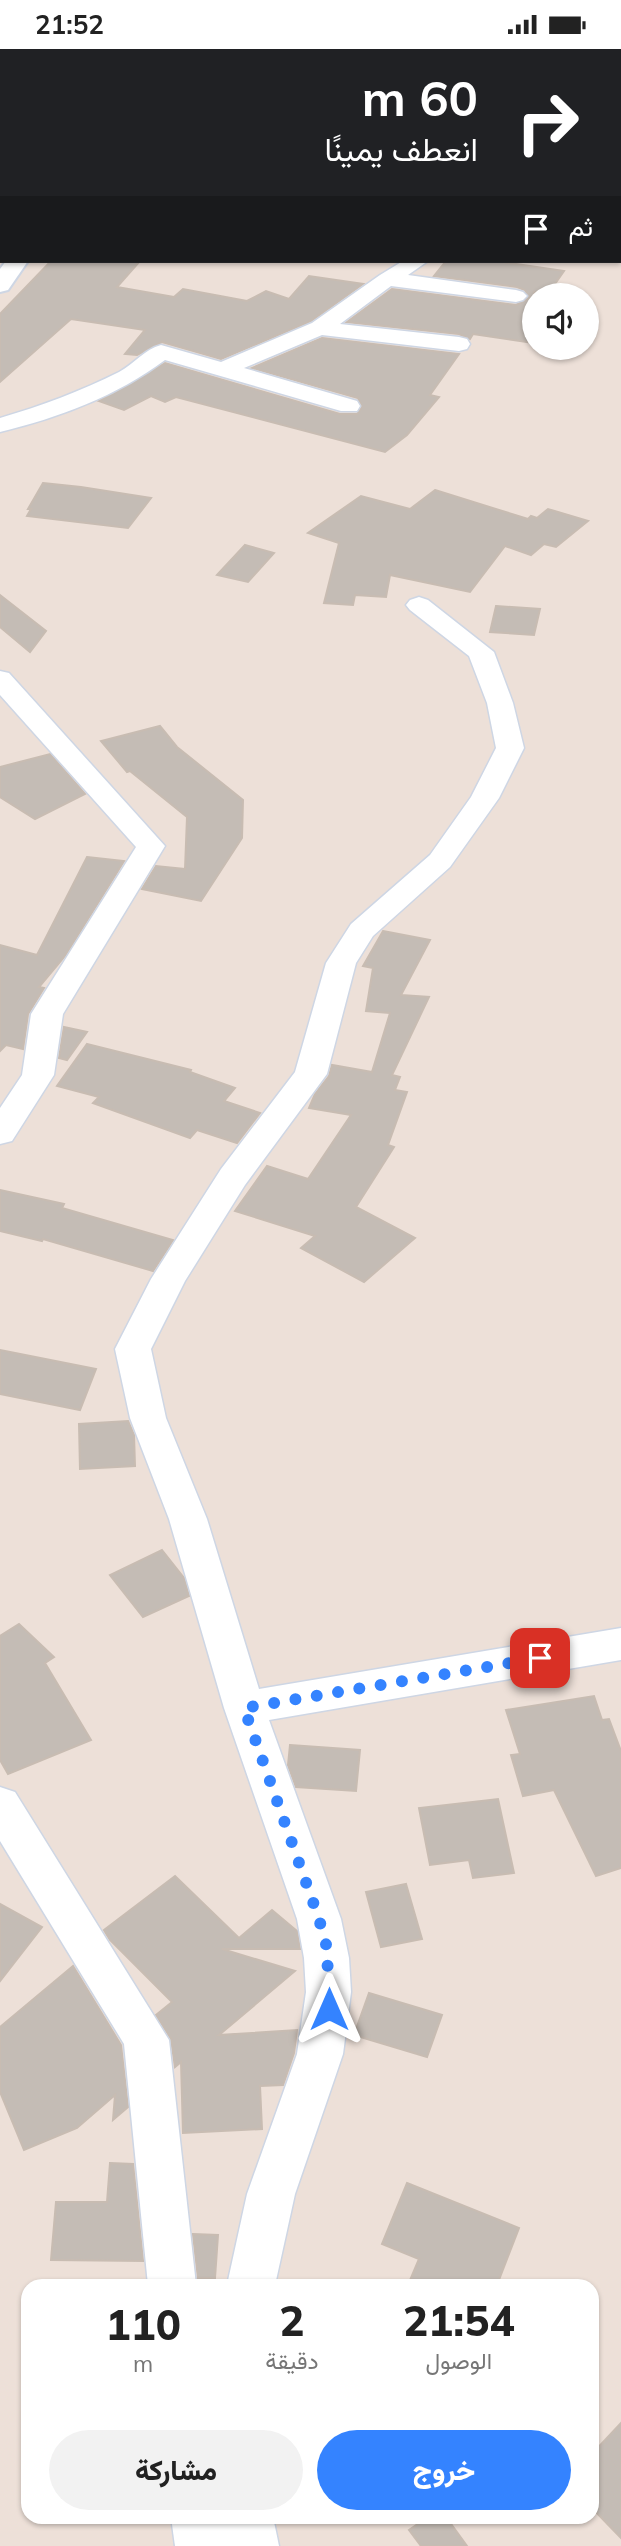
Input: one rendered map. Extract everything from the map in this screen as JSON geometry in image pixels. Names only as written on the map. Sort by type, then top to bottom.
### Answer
[{"type":"street","points":[[0,285],[16,263]]},
{"type":"street","points":[[223,369],[320,328],[387,279],[415,263]]},
{"type":"street","points":[[387,279],[516,296]]},
{"type":"street","points":[[320,328],[459,344]]},
{"type":"street","points":[[0,425],[51,410],[130,375],[161,352],[349,406]]},
{"type":"street","points":[[252,2279],[274,2183],[316,2072],[324,2041],[330,1978],[327,1948],[244,1708],[188,1519],[148,1418],[133,1349],[168,1279],[233,1177],[311,1074],[341,963],[362,930],[440,861],[485,798],[510,748],[500,703],[481,652],[419,605]]},
{"type":"street","points":[[0,1133],[38,1075],[47,1014],[150,846],[3,687]]},
{"type":"street","points":[[244,1708],[621,1644]]},
{"type":"street","points":[[0,1804],[146,2041],[171,2279]]},
{"type":"street","points":[[198,2524],[201,2546]]},
{"type":"street","points":[[248,2524],[253,2546]]},
{"type":"building","points":[[49,263],[138,263],[117,287],[174,297],[183,289],[247,301],[266,291],[289,299],[309,276],[363,284],[311,321],[221,359],[162,342],[137,355],[125,354],[145,330],[71,319],[0,382],[0,314]]},
{"type":"building","points":[[444,263],[509,263],[564,271],[556,283],[522,283],[522,289],[434,276]]},
{"type":"building","points":[[392,289],[516,305],[522,302],[522,341],[473,334],[470,339],[459,334],[347,322]]},
{"type":"building","points":[[322,338],[459,354],[430,395],[439,397],[407,435],[385,452],[176,397],[165,402],[151,396],[124,410],[99,401],[165,363],[340,414],[357,414],[362,407],[358,398],[252,368]]},
{"type":"building","points":[[43,483],[151,498],[128,528],[27,516],[31,509],[28,509]]},
{"type":"building","points":[[435,490],[528,519],[531,516],[537,518],[548,509],[588,521],[556,547],[544,544],[531,555],[505,546],[470,592],[390,575],[386,597],[355,595],[353,605],[324,603],[339,543],[308,533],[361,496],[410,509]]},
{"type":"building","points":[[245,545],[274,553],[248,582],[217,575]]},
{"type":"building","points":[[0,595],[46,631],[30,652],[0,627]]},
{"type":"building","points":[[496,606],[540,609],[534,635],[490,632]]},
{"type":"building","points":[[160,726],[177,747],[243,800],[242,838],[201,901],[142,889],[156,866],[185,869],[187,817],[130,771],[127,772],[101,741]]},
{"type":"building","points":[[50,754],[85,794],[35,819],[0,797],[0,767]]},
{"type":"building","points":[[87,857],[124,861],[65,956],[39,987],[44,988],[28,1014],[23,1049],[6,1045],[0,1051],[0,945],[37,955]]},
{"type":"building","points":[[383,931],[430,940],[401,995],[429,997],[392,1075],[400,1077],[395,1090],[407,1092],[388,1145],[394,1147],[356,1207],[415,1238],[364,1282],[301,1248],[315,1236],[235,1211],[267,1166],[308,1179],[351,1115],[309,1108],[315,1094],[329,1076],[332,1065],[372,1072],[390,1013],[366,1011],[373,968],[363,966]]},
{"type":"building","points":[[64,1027],[87,1032],[67,1060],[59,1058]]},
{"type":"building","points":[[87,1044],[191,1070],[190,1072],[235,1088],[224,1101],[260,1113],[237,1143],[197,1130],[190,1138],[93,1103],[99,1097],[57,1086]]},
{"type":"building","points":[[0,1190],[64,1204],[62,1208],[173,1240],[153,1271],[43,1239],[42,1241],[0,1231]]},
{"type":"building","points":[[0,1350],[96,1369],[80,1410],[0,1394]]},
{"type":"building","points":[[128,1421],[134,1435],[135,1466],[80,1469],[79,1424]]},
{"type":"building","points":[[162,1550],[184,1578],[189,1596],[143,1617],[110,1575]]},
{"type":"building","points":[[19,1624],[54,1657],[45,1663],[91,1740],[8,1774],[0,1760],[0,1636]]},
{"type":"building","points":[[594,1696],[602,1720],[609,1719],[621,1751],[621,1868],[596,1876],[554,1790],[523,1796],[511,1755],[520,1754],[506,1710]]},
{"type":"building","points":[[290,1745],[360,1750],[356,1791],[296,1787],[288,1765]]},
{"type":"building","points":[[498,1799],[514,1873],[473,1878],[469,1860],[430,1865],[419,1808]]},
{"type":"building","points":[[175,1876],[239,1938],[272,1910],[297,1931],[300,1949],[222,1949],[295,1971],[219,2035],[297,2030],[294,2053],[283,2085],[260,2086],[262,2129],[183,2133],[181,2062],[175,2067],[171,2039],[156,2015],[172,2002],[110,1940],[104,1930]]},
{"type":"building","points":[[406,1884],[422,1939],[381,1947],[366,1892]]},
{"type":"building","points":[[0,1904],[42,1927],[0,1981]]},
{"type":"building","points":[[73,1966],[121,2045],[128,2107],[113,2120],[115,2095],[77,2128],[24,2150],[0,2092],[0,2027]]},
{"type":"building","points":[[369,1993],[442,2015],[427,2057],[354,2035]]},
{"type":"building","points":[[110,2163],[133,2164],[143,2261],[51,2260],[56,2202],[107,2202]]},
{"type":"building","points":[[407,2183],[519,2228],[499,2279],[411,2279],[419,2259],[382,2244]]},
{"type":"building","points":[[193,2234],[218,2235],[215,2278],[198,2278]]},
{"type":"building","points":[[621,2423],[621,2538],[599,2515],[599,2447]]},
{"type":"building","points":[[418,2524],[451,2524],[467,2546],[421,2546],[409,2530]]},
{"type":"route","points":[[329,2009],[327,1948],[319,1919],[244,1708],[540,1658]]}]
